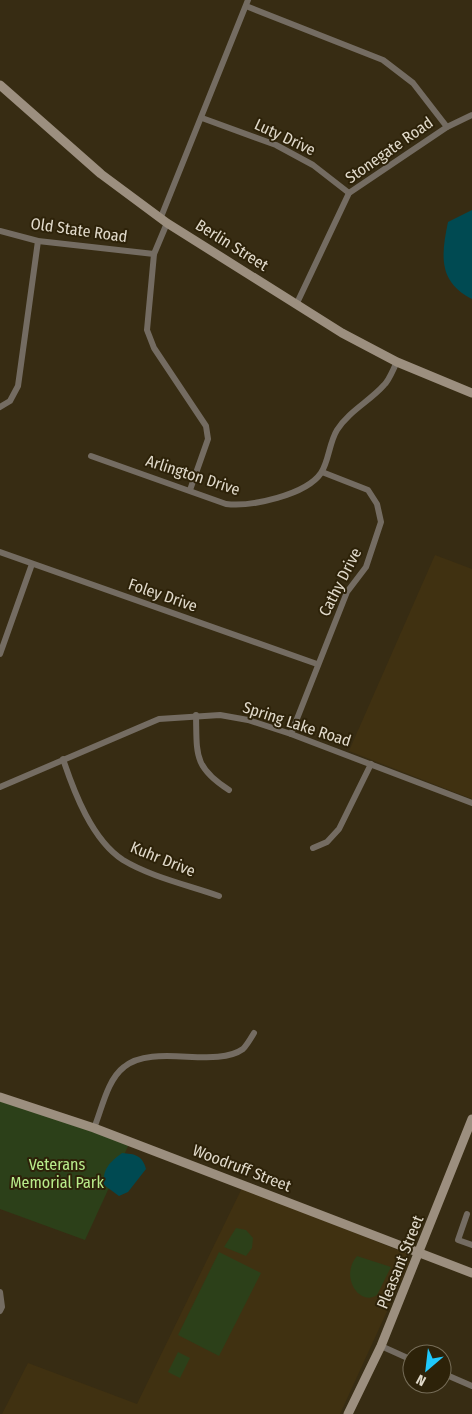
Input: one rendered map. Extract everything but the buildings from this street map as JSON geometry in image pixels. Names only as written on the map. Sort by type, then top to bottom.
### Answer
[{"type":"street","points":[[190,490],[208,439],[206,426],[154,348],[146,330],[154,254],[164,220],[247,3],[383,60],[413,84],[447,126]]},
{"type":"street","name":"Berlin Street","points":[[0,84],[101,174],[164,220],[342,332],[397,362],[472,393]]},
{"type":"street","name":"Stonegate Road","points":[[297,303],[350,193],[447,126],[472,115]]},
{"type":"street","name":"Luty Drive","points":[[202,118],[276,145],[313,165],[350,193]]},
{"type":"street","name":"Old State Road","points":[[0,231],[38,240],[154,254]]},
{"type":"street","points":[[0,407],[10,402],[18,386],[38,240]]},
{"type":"street","name":"Arlington Drive","points":[[91,456],[226,504],[243,506],[302,490],[314,482],[322,472],[337,430],[358,406],[385,384],[397,362]]},
{"type":"street","name":"Cathy Drive","points":[[291,734],[346,592],[366,567],[381,522],[377,504],[368,490],[322,472]]},
{"type":"street","name":"Foley Drive","points":[[0,552],[317,664]]},
{"type":"street","points":[[0,654],[32,564]]},
{"type":"street","points":[[196,715],[198,758],[204,772],[229,790]]},
{"type":"street","name":"Spring Lake Road","points":[[0,787],[159,719],[196,715],[220,715],[248,720],[291,734],[472,803]]},
{"type":"street","name":"Kuhr Drive","points":[[63,759],[74,793],[106,846],[121,859],[136,867],[219,896]]},
{"type":"street","points":[[313,848],[327,842],[338,829],[371,764]]},
{"type":"street","points":[[94,1128],[112,1082],[123,1068],[137,1059],[229,1055],[243,1048],[254,1033]]},
{"type":"street","name":"Woodruff Street","points":[[0,1096],[94,1128],[472,1273]]},
{"type":"street","name":"Pleasant Street","points":[[348,1414],[381,1346],[472,1119]]},
{"type":"street","points":[[467,1214],[458,1240],[472,1245]]},
{"type":"street","points":[[0,1292],[0,1311]]},
{"type":"street","points":[[381,1346],[402,1355]]},
{"type":"street","points":[[452,1377],[472,1386]]},
{"type":"shaded area","points":[[435,555],[472,569],[472,799],[349,751]]},
{"type":"shaded area","points":[[242,1188],[408,1254],[410,1261],[340,1414],[2,1414],[28,1363],[137,1404]]},
{"type":"green space","name":"Veterans Memorial Park","points":[[0,1100],[129,1144],[85,1240],[0,1209]]},
{"type":"green space","points":[[236,1228],[246,1230],[253,1238],[252,1248],[246,1256],[224,1247]]},
{"type":"green space","points":[[219,1252],[261,1273],[219,1356],[178,1335]]},
{"type":"green space","points":[[357,1256],[391,1267],[377,1295],[371,1298],[364,1297],[358,1293],[351,1281],[352,1264]]},
{"type":"green space","points":[[178,1352],[190,1358],[180,1378],[168,1372]]},
{"type":"water","points":[[472,210],[472,299],[461,292],[448,276],[445,266],[444,246],[448,222]]},
{"type":"water","points":[[122,1153],[140,1158],[146,1169],[128,1192],[119,1196],[104,1185],[104,1175],[108,1166]]}]
